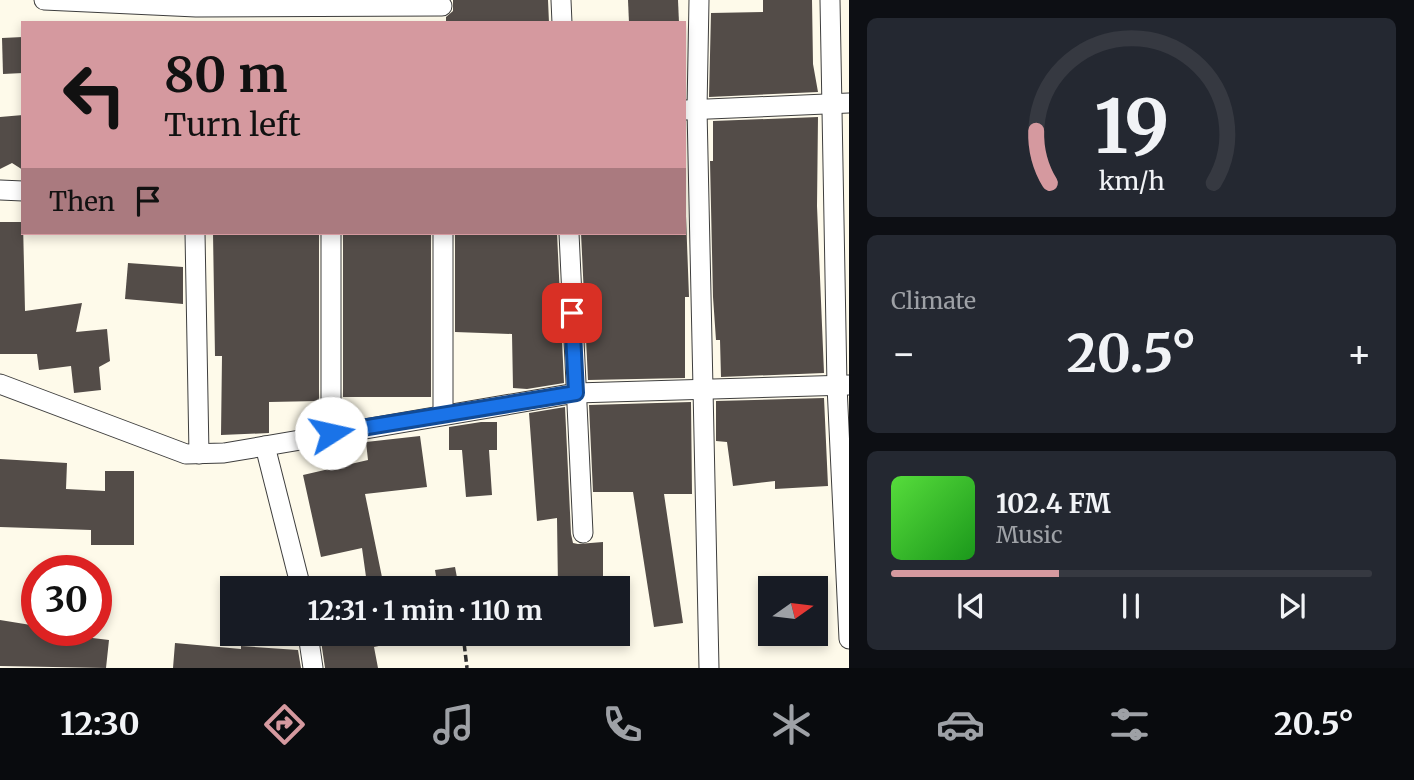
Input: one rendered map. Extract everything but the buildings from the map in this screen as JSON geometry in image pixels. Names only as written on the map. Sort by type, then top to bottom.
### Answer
[{"type":"street","points":[[44,0],[113,2],[196,15],[331,14],[442,9]]},
{"type":"street","points":[[561,0],[562,21]]},
{"type":"street","points":[[699,0],[691,110],[703,389],[709,668]]},
{"type":"street","points":[[830,0],[840,103],[849,639]]},
{"type":"street","points":[[691,110],[840,103]]},
{"type":"street","points":[[0,190],[21,191]]},
{"type":"street","points":[[195,235],[199,454]]},
{"type":"street","points":[[331,235],[331,433]]},
{"type":"street","points":[[443,235],[443,414]]},
{"type":"street","points":[[569,235],[583,533]]},
{"type":"street","points":[[0,384],[186,454],[224,453],[576,393],[843,386]]},
{"type":"street","points":[[265,446],[298,576]]},
{"type":"street","points":[[310,646],[313,668]]},
{"type":"path","points":[[464,646],[467,668]]},
{"type":"route","points":[[331,433],[576,393],[572,313]]}]
